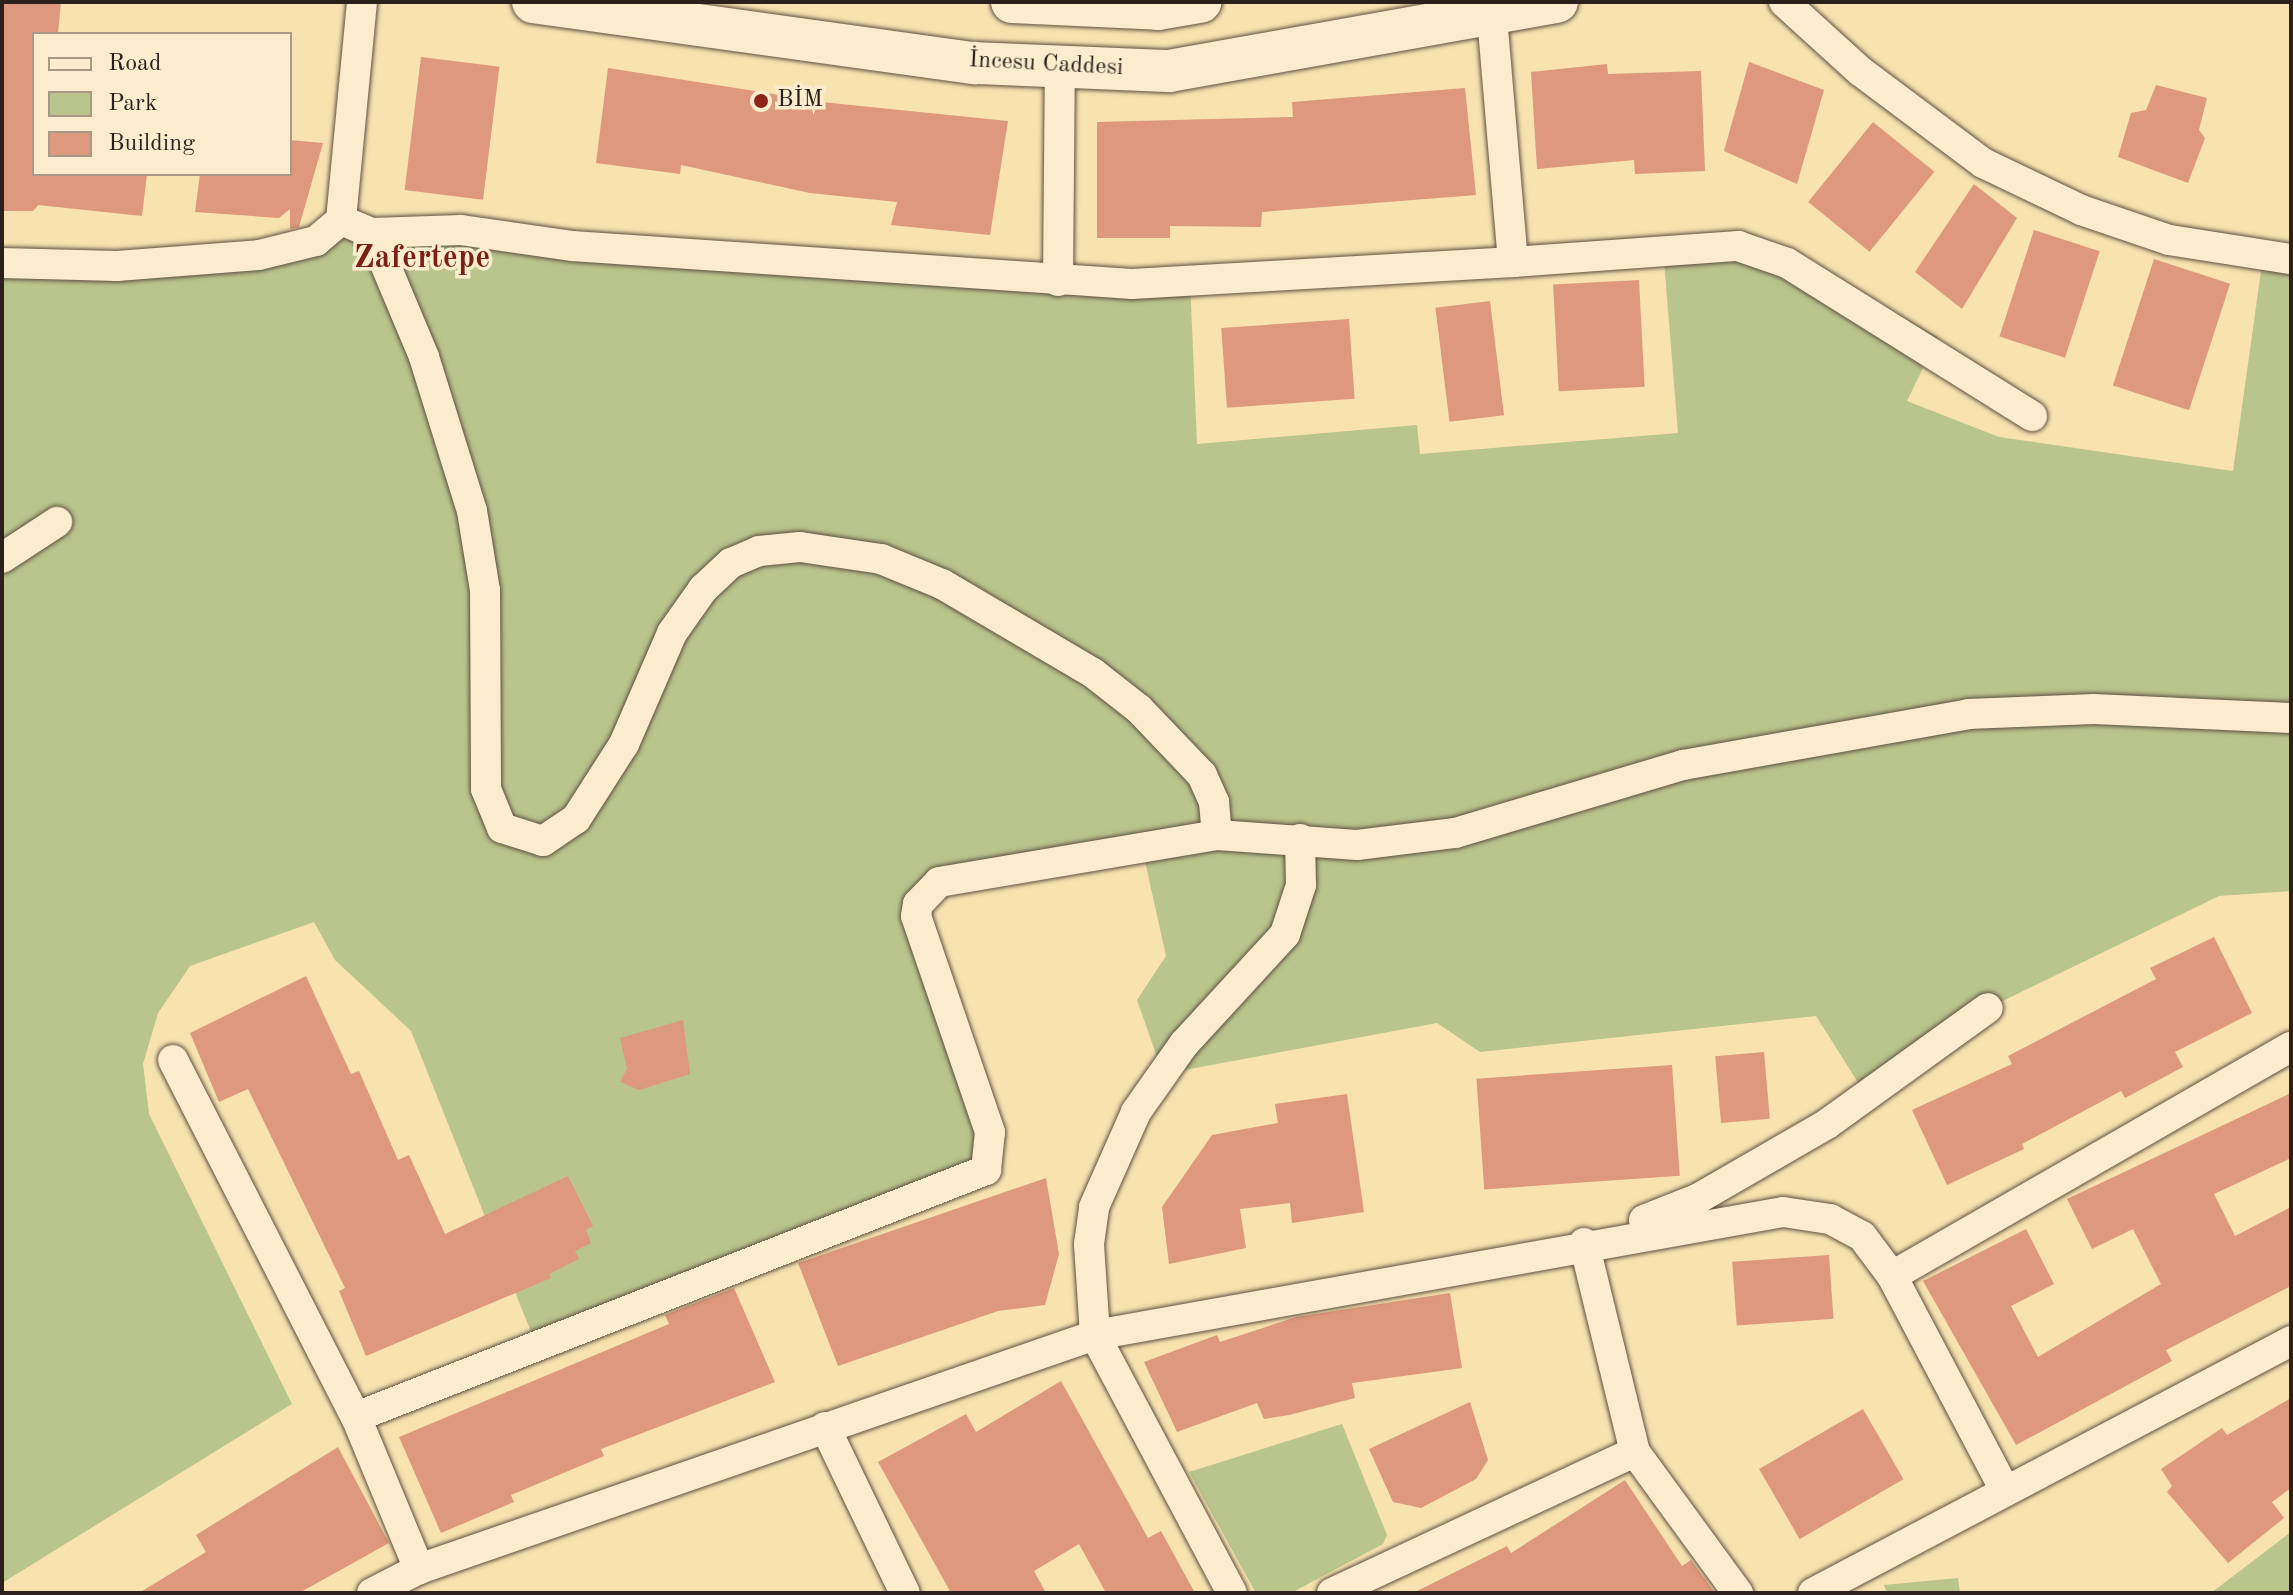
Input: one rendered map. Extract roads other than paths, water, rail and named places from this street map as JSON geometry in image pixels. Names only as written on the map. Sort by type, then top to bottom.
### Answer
[{"type":"main road","name":"İncesu Caddesi","points":[[533,2],[1060,69],[1169,71],[1557,2]]},
{"type":"main road","points":[[1012,2],[1158,9],[1200,2]]},
{"type":"street","points":[[2,263],[117,266],[259,255],[316,241],[341,220],[362,2]]},
{"type":"street","points":[[1784,2],[1860,71],[1983,163],[2081,210],[2169,240],[2291,259]]},
{"type":"street","points":[[1492,15],[1513,262]]},
{"type":"street","points":[[1058,281],[1060,69]]},
{"type":"street","points":[[341,220],[372,233],[461,230],[572,246],[1132,284],[1738,246],[1787,263],[2032,416]]},
{"type":"street","points":[[372,233],[424,357],[482,555],[486,789],[502,828],[543,841],[576,819],[624,744],[672,633],[703,589],[731,563],[759,551],[800,547],[881,559],[942,584],[1093,673],[1139,709],[1202,775],[1214,802],[1217,835]]},
{"type":"street","points":[[2,558],[57,522]]},
{"type":"street","points":[[356,1417],[975,1179],[990,1159],[990,1132],[916,916],[918,904],[939,882],[1217,835],[1357,845],[1455,833],[1683,765],[1968,714],[2094,709],[2291,718]]},
{"type":"street","points":[[1232,1593],[1095,1335],[1089,1244],[1110,1163],[1184,1044],[1285,934],[1301,885],[1300,839]]},
{"type":"street","points":[[1584,1243],[1712,1191],[1827,1124],[1988,1008]]},
{"type":"street","points":[[1892,1276],[2291,1047]]},
{"type":"street","points":[[173,1060],[356,1417],[419,1569]]},
{"type":"street","points":[[382,1590],[419,1569],[1095,1335],[1584,1243],[1783,1212],[1830,1219],[1862,1236],[1892,1276],[2005,1490]]},
{"type":"street","points":[[1584,1243],[1635,1452],[1738,1593]]},
{"type":"street","points":[[1813,1593],[2291,1341]]},
{"type":"street","points":[[825,1427],[905,1593]]},
{"type":"street","points":[[1332,1593],[1635,1452]]},
{"type":"place","name":"BİM","points":[[761,101]]},
{"type":"district","name":"Zafertepe","points":[[422,259]]}]
